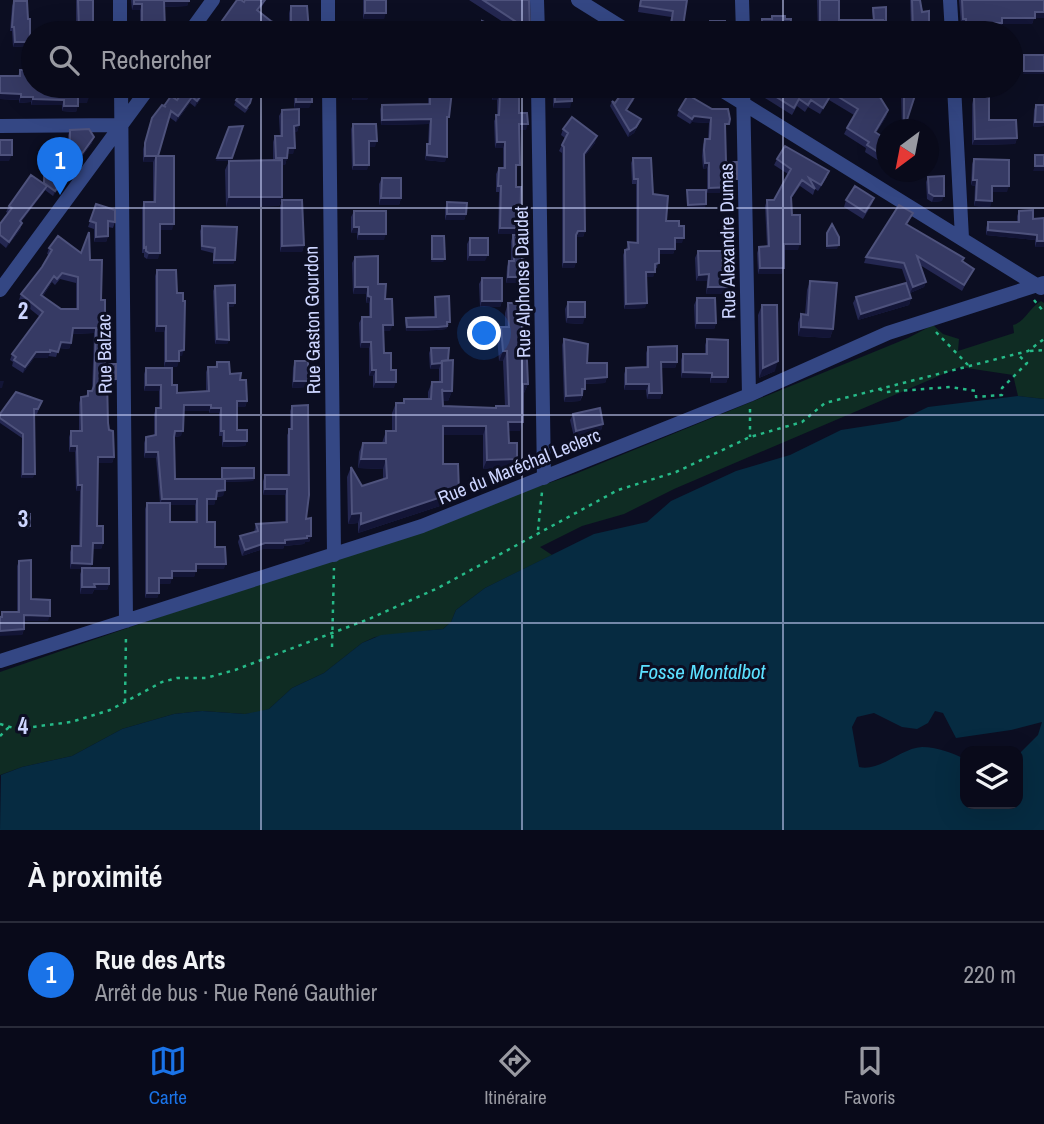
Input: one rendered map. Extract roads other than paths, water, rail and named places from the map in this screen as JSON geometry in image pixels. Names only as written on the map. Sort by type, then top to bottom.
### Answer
[{"type":"street","points":[[120,0],[120,21]]},
{"type":"street","points":[[198,21],[213,0]]},
{"type":"street","points":[[328,0],[328,21]]},
{"type":"street","points":[[537,0],[538,21]]},
{"type":"street","points":[[578,0],[612,21]]},
{"type":"street","points":[[743,0],[743,21]]},
{"type":"street","points":[[950,0],[951,21]]},
{"type":"street","name":"Rue Balzac","points":[[121,98],[126,621]]},
{"type":"street","points":[[0,290],[141,98]]},
{"type":"street","name":"Rue Gaston Gourdon","points":[[329,98],[334,555]]},
{"type":"street","name":"Rue Alphonse Daudet","points":[[538,98],[544,478]]},
{"type":"street","points":[[735,98],[1040,289]]},
{"type":"street","name":"Rue Alexandre Dumas","points":[[744,98],[749,395]]},
{"type":"street","points":[[955,98],[962,238]]},
{"type":"street","points":[[0,126],[121,125]]},
{"type":"street","name":"Rue du Maréchal Leclerc","points":[[0,661],[422,526],[749,395],[888,333],[1040,289]]},
{"type":"water","name":"Fosse Montalbot","points":[[1018,396],[1044,399],[1044,830],[0,830],[1,775],[22,767],[72,756],[122,729],[174,714],[202,711],[245,714],[269,709],[292,688],[324,673],[362,643],[381,635],[443,629],[451,622],[456,610],[485,588],[594,534],[647,522],[671,501],[736,471],[790,455],[841,430],[899,421],[928,407]]},
{"type":"place","name":"Rue des Arts","points":[[60,195]]}]
